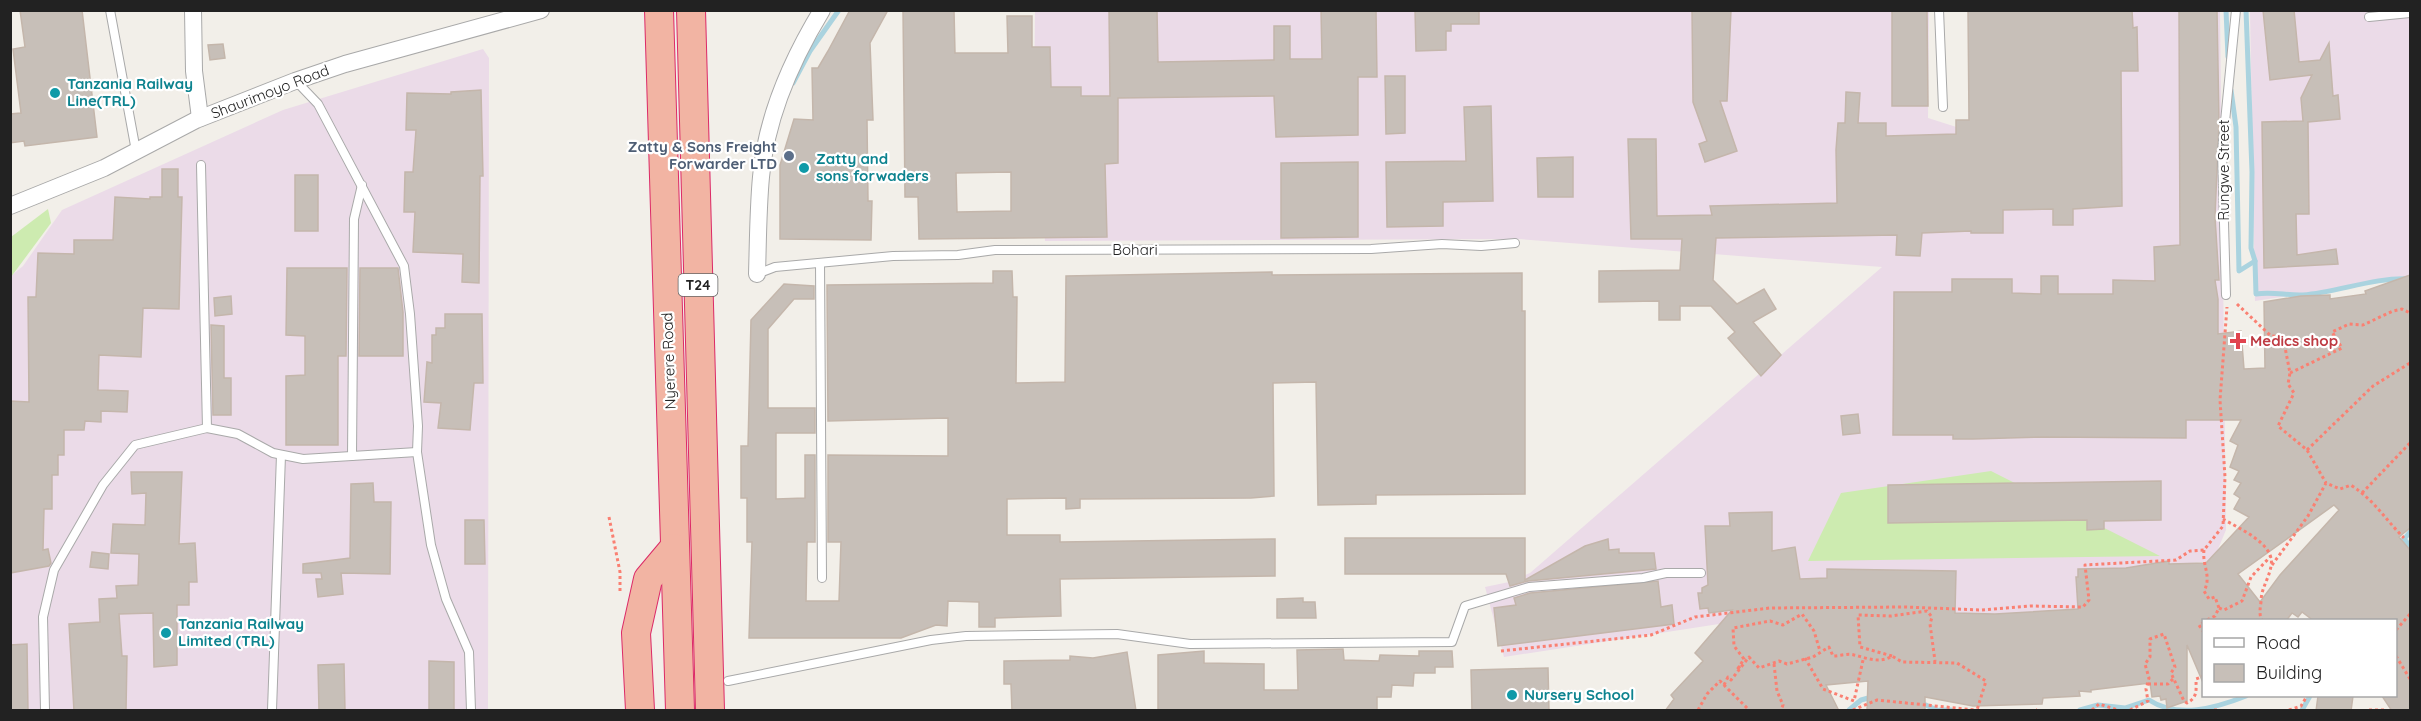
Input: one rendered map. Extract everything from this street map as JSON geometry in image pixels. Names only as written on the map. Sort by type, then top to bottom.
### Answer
[{"type":"highway","name":"Nyerere Road","points":[[659,10],[675,613],[680,711]]},
{"type":"highway","name":"Nyerere Road","points":[[692,10],[710,711]]},
{"type":"highway","points":[[640,711],[636,633],[648,579],[674,548]]},
{"type":"street","points":[[194,10],[194,71],[200,118]]},
{"type":"street","name":"Shaurimoyo Road","points":[[10,206],[104,168],[200,118],[295,81],[345,64],[541,10]]},
{"type":"street","points":[[757,274],[761,176],[774,109],[796,52],[822,10]]},
{"type":"lane","points":[[110,10],[136,151]]},
{"type":"lane","points":[[1939,10],[1942,107]]},
{"type":"lane","name":"Rungwe Street","points":[[2226,298],[2222,152],[2236,10]]},
{"type":"lane","points":[[2369,17],[2410,13]]},
{"type":"lane","points":[[295,81],[318,104],[404,266],[411,314],[418,426],[417,452],[431,545],[446,599],[469,652],[471,711]]},
{"type":"lane","points":[[201,165],[207,428]]},
{"type":"lane","points":[[352,456],[354,219],[362,185]]},
{"type":"lane","name":"Bohari","points":[[757,274],[775,267],[893,256],[958,255],[995,250],[1371,249],[1442,244],[1480,246],[1515,243]]},
{"type":"lane","points":[[820,263],[822,578]]},
{"type":"lane","points":[[45,711],[43,617],[54,570],[103,485],[135,445],[207,428],[238,434],[273,453],[303,459],[417,452]]},
{"type":"lane","points":[[272,711],[281,455]]},
{"type":"lane","points":[[728,681],[931,640],[966,636],[1117,634],[1190,644],[1452,642],[1465,606],[1530,587],[1643,578],[1666,573],[1701,573]]},
{"type":"path","points":[[2212,619],[2218,608],[2215,597],[2209,599],[2204,591],[2208,583],[2208,574],[2203,563],[2204,550],[2223,526],[2225,477],[2220,400],[2226,298],[2235,302],[2271,336],[2283,337],[2290,373],[2288,384],[2294,393],[2278,426],[2307,450],[2326,483],[2340,489],[2350,485],[2362,493],[2386,515],[2404,538]]},
{"type":"path","points":[[2290,373],[2342,348],[2332,332],[2349,324],[2363,325],[2393,311],[2402,309],[2410,313]]},
{"type":"path","points":[[2307,450],[2373,386],[2410,363]]},
{"type":"path","points":[[2362,493],[2410,443]]},
{"type":"path","points":[[2262,619],[2261,595],[2272,565],[2308,516],[2326,483]]},
{"type":"path","points":[[2223,519],[2267,549],[2272,565]]},
{"type":"path","points":[[1502,651],[1651,635],[1695,617],[1770,608],[1905,607],[1982,610],[2031,606],[2083,607],[2089,600],[2085,565],[2176,560],[2190,551],[2204,550]]},
{"type":"path","points":[[2218,608],[2224,610],[2242,601],[2251,577],[2271,556]]},
{"type":"path","points":[[1902,662],[1904,659],[1860,647],[1858,615],[1891,616],[1927,611],[1932,617],[1935,661]]},
{"type":"path","points":[[1749,657],[1737,670],[1744,659],[1734,646],[1733,628],[1770,621],[1783,625],[1802,614],[1814,631],[1820,651]]},
{"type":"path","points":[[2397,629],[2410,614]]},
{"type":"path","points":[[2130,711],[2148,701],[2145,664],[2150,657],[2150,639],[2164,634],[2175,667],[2171,673],[2187,703],[2196,695],[2196,679],[2202,677]]},
{"type":"path","points":[[1749,657],[1759,668],[1813,657],[1829,647],[1833,656],[1855,655],[1863,660],[1887,660],[1892,656],[1902,662],[1957,663],[1986,681],[1976,711],[1877,700],[1853,711]]},
{"type":"path","points":[[1724,685],[1728,677],[1731,680],[1736,677],[1749,657]]},
{"type":"path","points":[[1805,658],[1823,689],[1854,701],[1863,660]]},
{"type":"path","points":[[2397,658],[2410,679]]},
{"type":"path","points":[[1774,664],[1778,692],[1783,705],[1781,711]]},
{"type":"path","points":[[2148,684],[2168,684],[2174,678]]},
{"type":"path","points":[[1698,711],[1707,694],[1720,681],[1749,711]]},
{"type":"path","points":[[2289,711],[2301,706],[2306,697]]},
{"type":"path","points":[[2092,711],[2099,704],[2118,711]]},
{"type":"path","points":[[2214,711],[2220,711]]},
{"type":"path","points":[[2370,711],[2384,711]]},
{"type":"shaded area","points":[[1035,11],[1929,11],[1928,118],[1969,131],[1968,11],[2220,11],[2226,530],[2213,561],[2088,573],[2088,616],[1771,616],[1504,657],[1485,587],[1509,582],[1530,573],[1882,267],[1519,239],[1045,241],[1034,100]]},
{"type":"shaded area","points":[[2250,11],[2410,11],[2410,277],[2255,301]]},
{"type":"shaded area","name":"Tanzania Railway Limited (TRL)","points":[[483,49],[489,58],[488,710],[11,710],[11,276],[23,266],[62,210],[283,110]]},
{"type":"green space","points":[[48,209],[51,223],[11,277],[11,237]]},
{"type":"green space","points":[[1991,471],[2160,556],[1808,561],[1841,493]]},
{"type":"building","name":"Tanzania Railway Line(TRL)","points":[[20,10],[82,10],[97,137],[25,146],[24,141],[10,143],[10,114],[21,113],[13,49],[25,47]]},
{"type":"building","points":[[850,10],[888,10],[870,43],[873,120],[867,120],[868,201],[872,201],[871,240],[780,239],[780,165],[794,119],[813,120],[812,68],[818,68]]},
{"type":"building","points":[[903,10],[954,10],[955,53],[1008,53],[1007,16],[1032,16],[1032,47],[1050,47],[1051,87],[1081,87],[1081,96],[1110,96],[1109,10],[1157,10],[1158,62],[1274,60],[1274,26],[1290,26],[1290,59],[1322,59],[1321,10],[1376,10],[1377,77],[1358,77],[1358,135],[1276,137],[1274,96],[1118,98],[1118,163],[1105,164],[1107,237],[919,239],[918,197],[905,197]],"holes":[[[1011,172],[1011,211],[957,212],[956,173]]]},
{"type":"building","points":[[1415,10],[1479,10],[1479,24],[1451,24],[1451,31],[1446,31],[1446,50],[1416,51]]},
{"type":"building","points":[[1692,10],[1731,10],[1727,101],[1720,101],[1737,151],[1705,162],[1699,144],[1707,141],[1693,102]]},
{"type":"building","points":[[1892,10],[1927,10],[1928,106],[1892,106]]},
{"type":"building","points":[[1968,10],[2132,10],[2133,28],[2137,27],[2138,71],[2121,71],[2122,206],[2073,209],[2073,225],[2053,225],[2053,209],[2003,210],[2003,233],[1971,233],[1971,231],[1922,233],[1920,256],[1896,255],[1897,235],[1716,238],[1713,280],[1737,304],[1764,289],[1776,309],[1753,322],[1781,355],[1761,376],[1728,338],[1735,332],[1711,306],[1680,306],[1680,320],[1659,320],[1659,301],[1599,302],[1599,271],[1680,270],[1682,239],[1631,239],[1628,139],[1656,139],[1657,216],[1712,215],[1710,206],[1837,203],[1838,123],[1845,123],[1846,92],[1860,93],[1858,123],[1886,123],[1886,136],[1956,134],[1956,120],[1969,120]]},
{"type":"building","points":[[2179,10],[2217,10],[2219,122],[2215,217],[2219,280],[2215,280],[2218,299],[2218,334],[2241,331],[2244,369],[2265,368],[2264,302],[2301,296],[2330,295],[2330,299],[2366,294],[2365,291],[2410,275],[2410,528],[2399,537],[2410,550],[2410,711],[2392,711],[2383,697],[2397,697],[2397,619],[2311,619],[2302,612],[2298,617],[2292,613],[2288,619],[2202,619],[2202,680],[2187,645],[2187,701],[2167,708],[2166,699],[2161,700],[2160,696],[2152,697],[2150,683],[2091,690],[2091,692],[2079,691],[2080,696],[2043,698],[2042,704],[1973,706],[1925,697],[1925,711],[1867,711],[1868,681],[1826,685],[1839,711],[1665,711],[1674,699],[1671,695],[1703,661],[1695,653],[1732,610],[1709,613],[1708,608],[1700,609],[1698,593],[1702,593],[1702,588],[1708,585],[1705,526],[1730,526],[1729,513],[1772,512],[1772,551],[1795,547],[1800,579],[1827,578],[1827,569],[1956,571],[1955,613],[1995,614],[2078,609],[2076,577],[2078,577],[2078,569],[2126,568],[2169,561],[2169,564],[2206,563],[2249,517],[2234,509],[2240,498],[2234,494],[2241,483],[2234,480],[2239,471],[2230,467],[2238,445],[2230,441],[2241,420],[2186,420],[2186,438],[1953,439],[1953,435],[1893,435],[1894,292],[1952,292],[1952,279],[2012,279],[2012,293],[2041,294],[2041,276],[2058,276],[2058,294],[2113,294],[2113,280],[2155,281],[2154,247],[2180,245]],"holes":[[[2334,505],[2339,510],[2280,575],[2260,602],[2238,574]]]},
{"type":"building","points":[[2263,10],[2294,10],[2299,62],[2320,60],[2329,43],[2333,96],[2338,95],[2340,119],[2308,122],[2309,214],[2296,214],[2297,255],[2336,249],[2338,264],[2264,268],[2262,122],[2303,121],[2301,98],[2312,75],[2270,80]]},
{"type":"building","points":[[223,44],[225,58],[210,60],[208,45]]},
{"type":"building","points":[[1385,76],[1405,76],[1405,133],[1386,134]]},
{"type":"building","points":[[481,90],[483,176],[480,176],[479,283],[462,282],[463,254],[413,252],[415,212],[404,212],[405,172],[413,172],[416,130],[406,130],[407,93],[451,94],[451,92]]},
{"type":"building","points":[[1491,106],[1493,201],[1443,202],[1443,226],[1387,227],[1386,162],[1466,161],[1464,107]]},
{"type":"building","points":[[1573,157],[1573,197],[1538,197],[1537,158]]},
{"type":"building","points":[[1358,162],[1358,237],[1281,238],[1281,163]]},
{"type":"building","points":[[162,169],[178,169],[178,197],[182,197],[179,309],[143,308],[141,357],[99,355],[98,390],[128,391],[127,412],[101,411],[101,422],[85,421],[84,430],[64,430],[64,455],[58,455],[58,475],[52,475],[52,509],[44,509],[43,550],[48,549],[51,563],[49,566],[10,573],[10,401],[29,402],[28,297],[36,297],[38,253],[74,254],[74,240],[113,240],[115,197],[150,199],[150,197],[162,197]]},
{"type":"building","points":[[295,175],[318,175],[318,231],[295,231]]},
{"type":"building","points":[[287,268],[347,268],[346,356],[338,356],[338,445],[286,445],[286,376],[305,375],[305,336],[286,335]]},
{"type":"building","points":[[360,268],[398,268],[403,312],[403,356],[359,356]]},
{"type":"building","points":[[993,271],[1012,271],[1013,297],[1017,297],[1016,383],[1065,382],[1066,276],[1272,272],[1272,275],[1522,273],[1522,311],[1525,311],[1525,494],[1376,495],[1376,504],[1318,505],[1316,382],[1273,383],[1274,496],[1080,499],[1080,508],[1066,509],[1066,498],[1007,499],[1007,535],[1060,535],[1060,542],[1275,539],[1275,576],[1060,579],[1061,616],[995,618],[995,627],[979,627],[979,602],[948,601],[947,626],[936,625],[901,638],[749,638],[752,542],[747,542],[747,498],[741,498],[741,446],[748,446],[751,320],[784,284],[814,286],[814,299],[794,299],[768,329],[768,408],[815,408],[815,433],[776,433],[776,499],[805,498],[805,455],[815,455],[815,542],[807,542],[806,601],[839,601],[841,542],[828,542],[828,455],[948,456],[948,418],[828,421],[827,285],[993,283]]},
{"type":"building","points":[[231,296],[232,314],[215,316],[214,298]]},
{"type":"building","points":[[445,314],[482,314],[483,383],[474,383],[470,430],[438,428],[441,403],[424,402],[427,362],[432,363],[432,335],[436,335],[436,328],[445,328]]},
{"type":"building","points":[[211,325],[224,326],[224,378],[231,378],[231,415],[213,415]]},
{"type":"building","points":[[1858,414],[1860,433],[1843,435],[1841,416]]},
{"type":"building","points":[[131,472],[182,472],[179,544],[195,543],[197,582],[189,582],[189,605],[177,605],[177,665],[154,667],[153,613],[119,614],[122,656],[127,656],[126,711],[74,711],[69,624],[100,622],[99,599],[117,598],[116,586],[138,585],[139,554],[111,553],[113,524],[145,525],[146,493],[132,494]]},
{"type":"building","points":[[2161,481],[2161,520],[2104,521],[2104,529],[2087,530],[2087,520],[1888,523],[1888,485]]},
{"type":"building","points":[[373,483],[374,502],[391,502],[390,574],[341,573],[343,594],[318,597],[316,579],[322,579],[321,573],[303,573],[303,564],[350,558],[351,484]]},
{"type":"building","points":[[465,520],[484,520],[485,564],[465,564]]},
{"type":"building","points":[[1345,538],[1525,538],[1525,580],[1585,546],[1608,539],[1609,550],[1619,549],[1619,553],[1654,553],[1656,569],[1528,581],[1510,586],[1506,574],[1345,574]]},
{"type":"building","points":[[92,552],[109,554],[108,569],[90,567]]},
{"type":"building","points":[[1658,581],[1661,607],[1672,605],[1674,624],[1498,646],[1494,608],[1516,605],[1514,598],[1530,593]]},
{"type":"building","points":[[1303,598],[1303,602],[1315,602],[1316,618],[1277,618],[1277,599]]},
{"type":"building","points":[[27,644],[28,711],[10,711],[10,645]]},
{"type":"building","points":[[1343,649],[1344,660],[1379,661],[1380,655],[1419,656],[1419,651],[1452,651],[1453,667],[1435,667],[1435,673],[1414,673],[1413,686],[1392,685],[1391,697],[1377,697],[1377,711],[1158,711],[1158,655],[1204,651],[1204,663],[1264,664],[1264,690],[1298,690],[1297,650]]},
{"type":"building","points":[[1127,652],[1136,711],[1012,711],[1011,684],[1004,684],[1004,661],[1070,660],[1070,656],[1093,658]]},
{"type":"building","points":[[429,661],[454,662],[454,711],[429,711]]},
{"type":"building","points":[[344,664],[345,711],[319,711],[318,665]]},
{"type":"building","points":[[1548,668],[1549,711],[1472,711],[1471,670]]},
{"type":"building","points":[[2318,697],[2353,697],[2351,711],[2316,711]]},
{"type":"waterway","points":[[793,83],[810,51],[839,10]]},
{"type":"waterway","points":[[2226,10],[2228,57]]},
{"type":"waterway","points":[[2246,10],[2252,172],[2251,248],[2255,261],[2256,294],[2303,295],[2383,280],[2410,279]]},
{"type":"waterway","points":[[2231,90],[2236,127],[2239,271],[2255,261]]},
{"type":"waterway","points":[[2399,545],[2410,532]]},
{"type":"waterway","points":[[2404,539],[2410,546]]},
{"type":"waterway","points":[[1849,710],[1861,700],[1872,697]]},
{"type":"waterway","points":[[2080,710],[2098,705],[2125,708],[2149,700],[2172,709],[2197,710],[2243,697]]},
{"type":"waterway","points":[[2302,710],[2309,697]]},
{"type":"waterway","points":[[1919,702],[1937,710]]},
{"type":"waterway","points":[[1940,710],[1951,710]]},
{"type":"place","name":"Tanzania Railway Line(TRL)","points":[[55,93]]},
{"type":"place","name":"Zatty & Sons Freight Forwarder LTD","points":[[789,156]]},
{"type":"place","name":"Zatty and sons forwaders","points":[[804,168]]},
{"type":"place","name":"Medics shop","points":[[2238,341]]},
{"type":"place","name":"Tanzania Railway Limited (TRL)","points":[[166,633]]},
{"type":"place","name":"Nursery School","points":[[1512,695]]}]
